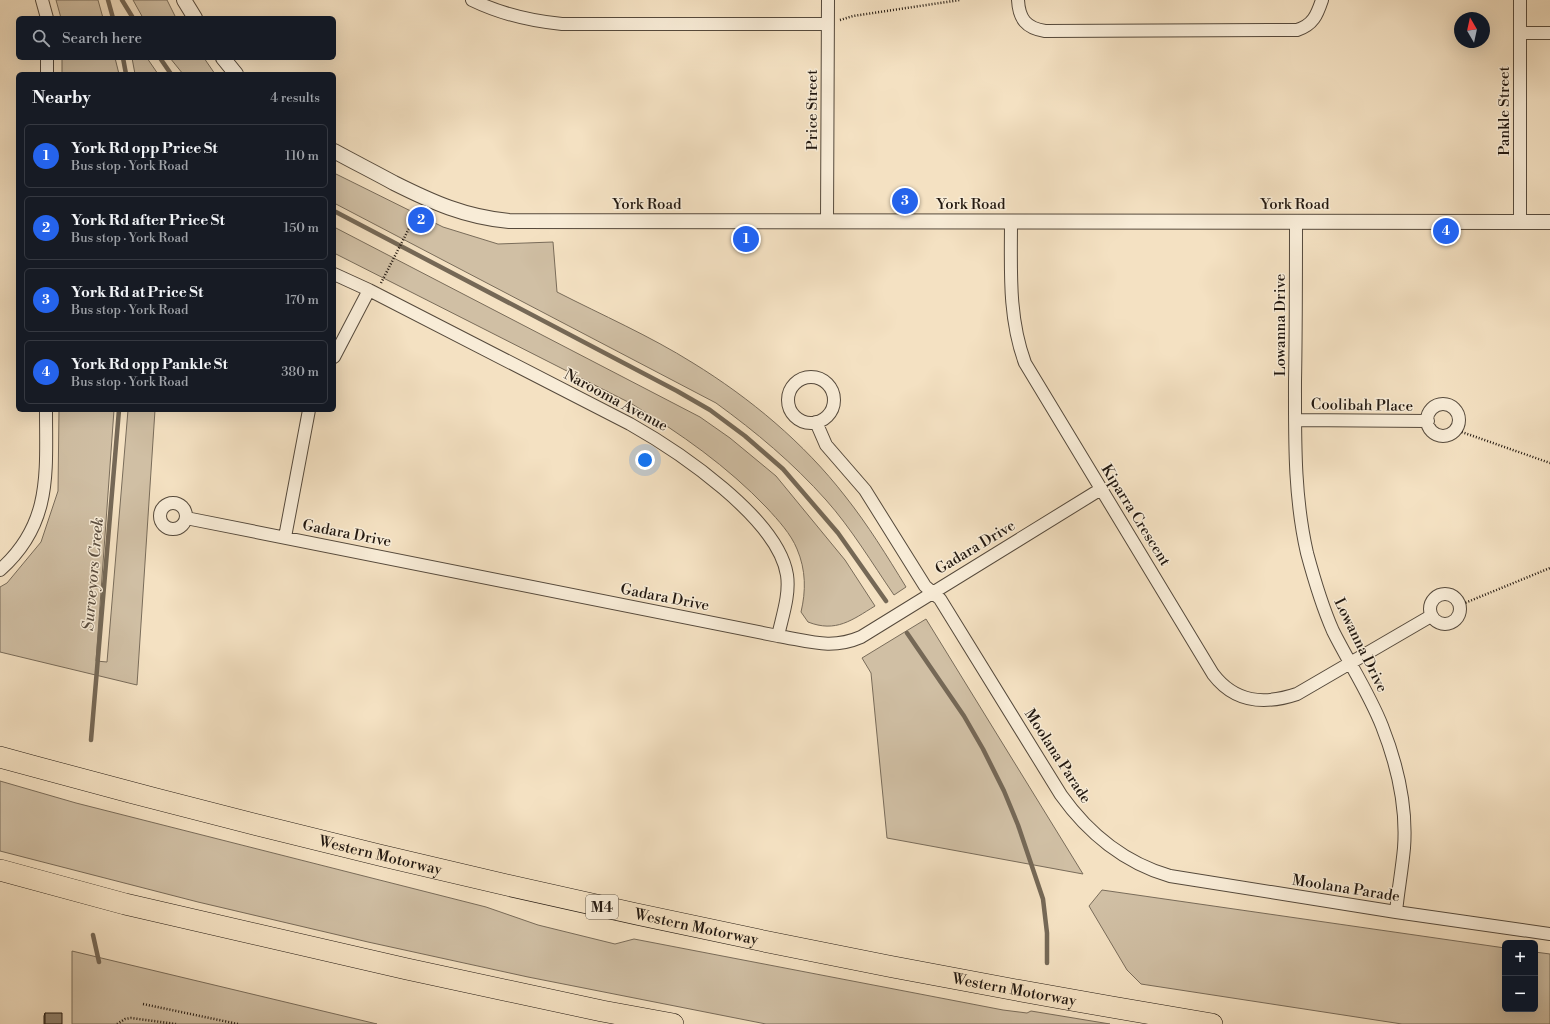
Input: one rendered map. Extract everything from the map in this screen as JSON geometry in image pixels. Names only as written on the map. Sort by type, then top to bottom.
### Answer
[{"type":"highway","name":"Western Motorway","points":[[0,757],[258,826],[429,868],[602,907],[876,964],[1212,1024]]},
{"type":"highway","points":[[0,870],[125,904],[399,968],[673,1024]]},
{"type":"street","points":[[42,0],[46,16]]},
{"type":"street","points":[[184,0],[194,16]]},
{"type":"street","points":[[472,0],[487,7],[518,17],[562,24],[828,24]]},
{"type":"street","name":"Price Street","points":[[827,221],[828,0]]},
{"type":"street","points":[[1018,0],[1018,8],[1021,18],[1034,28],[1045,31],[1077,31],[1297,30],[1308,25],[1314,19],[1322,0]]},
{"type":"street","name":"Pankle Street","points":[[1520,0],[1520,222]]},
{"type":"street","points":[[1521,33],[1550,33]]},
{"type":"street","points":[[47,60],[47,72]]},
{"type":"street","points":[[225,60],[234,72]]},
{"type":"street","name":"York Road","points":[[336,152],[425,198],[462,213],[484,218],[509,221],[1550,222]]},
{"type":"street","name":"Kiparra Crescent","points":[[1011,221],[1011,299],[1014,328],[1025,363],[1213,674],[1221,684],[1229,690],[1248,699],[1270,701],[1279,700],[1297,694],[1351,664],[1431,616]]},
{"type":"street","name":"Lowanna Drive","points":[[1296,221],[1295,420],[1296,475],[1300,512],[1307,552],[1325,610],[1333,630],[1382,724],[1399,783],[1404,847],[1396,912]]},
{"type":"street","name":"Narooma Avenue","points":[[336,275],[369,290],[630,424],[668,447],[717,483],[759,525],[776,547],[784,562],[788,585],[778,636]]},
{"type":"street","points":[[336,353],[369,290]]},
{"type":"street","name":"Coolibah Place","points":[[1448,405],[1456,411],[1458,416],[1459,420],[1456,430],[1447,436],[1441,436],[1432,431],[1428,421],[1428,416],[1434,408],[1448,405]]},
{"type":"street","points":[[0,570],[12,558],[26,540],[40,508],[46,475],[46,412]]},
{"type":"street","points":[[285,537],[309,412]]},
{"type":"street","name":"Coolibah Place","points":[[1295,420],[1428,421]]},
{"type":"street","name":"Moolana Parade","points":[[816,422],[826,445],[865,490],[926,586],[940,599],[1072,810],[1103,841],[1152,871],[1170,876],[1396,912],[1550,934]]},
{"type":"street","name":"Gadara Drive","points":[[186,518],[778,636],[821,644],[835,644],[850,642],[861,637],[1101,489]]},
{"type":"street","points":[[1442,594],[1451,595],[1460,605],[1459,615],[1453,622],[1443,624],[1438,623],[1431,616],[1431,603],[1437,596],[1442,594]]},
{"type":"path","points":[[828,24],[853,16],[960,0]]},
{"type":"path","points":[[369,290],[382,282],[425,198]]},
{"type":"path","points":[[1456,430],[1550,463]]},
{"type":"path","points":[[1460,605],[1550,568]]},
{"type":"path","points":[[143,1004],[238,1024]]},
{"type":"path","points":[[117,1024],[125,1019],[137,1018],[176,1024]]},
{"type":"shaded area","points":[[56,0],[98,0],[102,16],[60,16]]},
{"type":"shaded area","points":[[133,0],[167,0],[175,16],[142,16]]},
{"type":"shaded area","points":[[62,60],[116,60],[118,72],[62,72]]},
{"type":"shaded area","points":[[132,60],[148,60],[157,72],[135,72]]},
{"type":"shaded area","points":[[172,60],[205,60],[214,72],[181,72]]},
{"type":"shaded area","points":[[336,174],[443,227],[498,244],[553,242],[557,292],[677,353],[755,406],[812,458],[845,496],[869,529],[906,587],[894,595],[844,522],[801,473],[774,448],[716,403],[336,204]]},
{"type":"shaded area","points":[[336,228],[700,417],[730,438],[776,476],[845,560],[875,606],[851,620],[835,625],[818,625],[808,622],[801,612],[804,596],[804,573],[800,557],[794,543],[784,527],[752,493],[720,465],[686,439],[632,404],[336,254]]},
{"type":"shaded area","points":[[59,412],[114,412],[96,661],[107,662],[128,412],[155,412],[137,685],[0,652],[0,587],[7,583],[41,542],[58,491]]},
{"type":"shaded area","points":[[926,619],[1083,874],[887,838],[871,673],[862,658]]},
{"type":"shaded area","points":[[0,781],[76,803],[486,907],[538,925],[615,944],[634,939],[1003,1010],[1027,1013],[1031,1011],[1110,1024],[766,1024],[528,977],[368,942],[198,902],[0,851]]},
{"type":"shaded area","points":[[1102,890],[1502,948],[1502,1012],[1538,1012],[1538,952],[1550,954],[1550,1024],[1402,1024],[1141,984],[1127,970],[1089,906]]},
{"type":"shaded area","points":[[72,951],[377,1024],[72,1024]]},
{"type":"building","points":[[45,1013],[62,1013],[62,1024],[45,1024]]},
{"type":"waterway","name":"Surveyors Creek","points":[[108,0],[112,16]]},
{"type":"waterway","points":[[122,0],[132,16]]},
{"type":"waterway","name":"Surveyors Creek","points":[[123,60],[126,72]]},
{"type":"waterway","points":[[161,60],[170,72]]},
{"type":"waterway","points":[[336,212],[677,391],[710,410],[745,436],[783,469],[838,533],[886,601]]},
{"type":"waterway","name":"Surveyors Creek","points":[[91,740],[119,412]]},
{"type":"waterway","points":[[907,633],[964,716],[983,749],[1004,791],[1018,825],[1043,899],[1047,933],[1047,963]]},
{"type":"waterway","name":"Surveyors Creek","points":[[93,935],[99,962]]},
{"type":"place","name":"York Rd at Price St","points":[[905,201]]},
{"type":"place","name":"York Rd after Price St","points":[[421,220]]},
{"type":"place","name":"York Rd opp Pankle St","points":[[1446,231]]},
{"type":"place","name":"York Rd opp Price St","points":[[746,239]]}]
